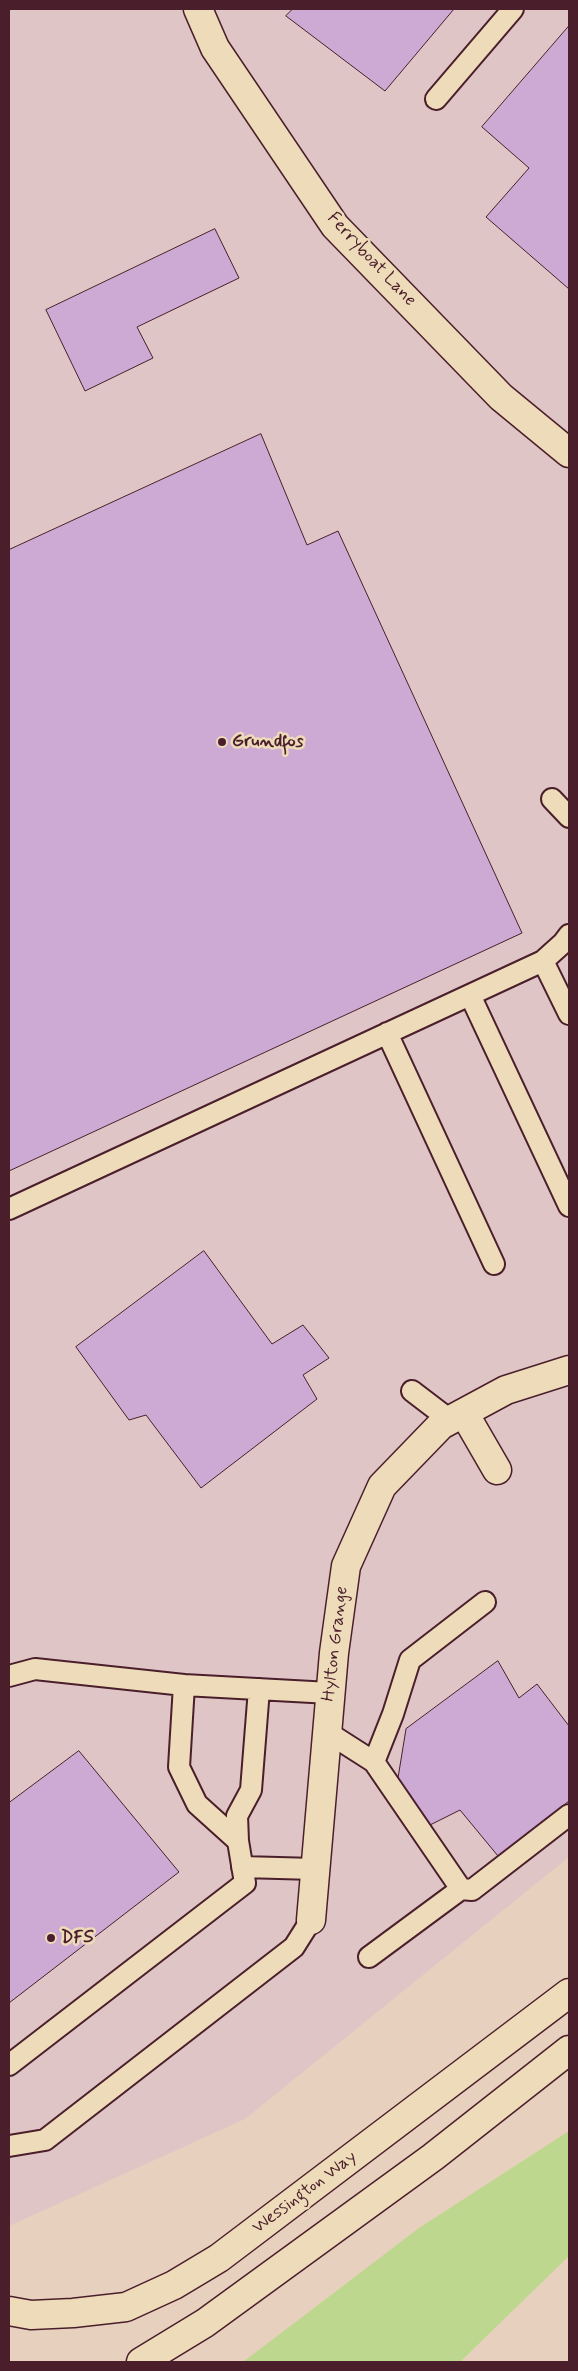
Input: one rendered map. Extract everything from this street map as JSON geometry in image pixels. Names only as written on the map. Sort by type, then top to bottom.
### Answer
[{"type":"main road","name":"Ferryboat Lane","points":[[198,9],[215,48],[335,226],[501,397],[569,453]]},
{"type":"main road","name":"Hylton Grange","points":[[310,1920],[330,1693],[346,1566],[382,1486],[441,1424],[506,1390],[569,1370]]},
{"type":"main road","points":[[457,1416],[498,1470]]},
{"type":"main road","name":"Wessington Way","points":[[9,2311],[31,2315],[74,2313],[126,2307],[174,2285],[219,2258],[569,1994]]},
{"type":"main road","points":[[141,2362],[206,2323],[418,2169],[569,2050]]},
{"type":"lane","points":[[436,99],[513,9]]},
{"type":"lane","points":[[552,799],[569,817]]},
{"type":"lane","points":[[9,1208],[543,961],[569,935]]},
{"type":"lane","points":[[543,961],[569,1014]]},
{"type":"lane","points":[[470,995],[569,1206]]},
{"type":"lane","points":[[387,1033],[494,1264]]},
{"type":"lane","points":[[412,1391],[457,1416]]},
{"type":"lane","points":[[374,1762],[393,1714],[410,1660],[485,1602]]},
{"type":"lane","points":[[9,1676],[35,1669],[184,1684],[330,1693]]},
{"type":"lane","points":[[184,1684],[178,1767],[197,1804],[238,1840]]},
{"type":"lane","points":[[9,2065],[245,1883],[238,1840],[237,1816],[251,1790],[259,1690]]},
{"type":"lane","points":[[327,1732],[374,1762],[461,1889]]},
{"type":"lane","points":[[369,1957],[461,1889],[472,1890],[569,1815]]},
{"type":"lane","points":[[242,1867],[315,1869]]},
{"type":"lane","points":[[9,2146],[45,2140],[294,1947],[310,1920]]},
{"type":"shaded area","points":[[9,9],[569,9],[569,1857],[245,2119],[9,2226]]},
{"type":"green space","points":[[569,2131],[569,2256],[460,2362],[243,2362],[419,2228]]},
{"type":"building","points":[[293,9],[454,9],[385,91],[286,16]]},
{"type":"building","points":[[569,26],[569,289],[486,217],[529,168],[482,127]]},
{"type":"building","points":[[215,229],[239,278],[137,327],[153,358],[85,391],[46,310]]},
{"type":"building","name":"Grundfos","points":[[261,434],[307,545],[338,531],[522,933],[9,1171],[9,550]]},
{"type":"building","points":[[204,1251],[272,1344],[303,1325],[329,1358],[303,1375],[317,1399],[201,1488],[146,1415],[129,1420],[76,1347]]},
{"type":"building","points":[[498,1661],[519,1698],[537,1684],[569,1726],[569,1801],[498,1856],[460,1810],[426,1827],[397,1784],[406,1729]]},
{"type":"building","name":"DFS","points":[[79,1751],[179,1872],[9,2003],[9,1803]]},
{"type":"place","name":"Grundfos","points":[[222,742]]},
{"type":"place","name":"DFS","points":[[51,1938]]}]
